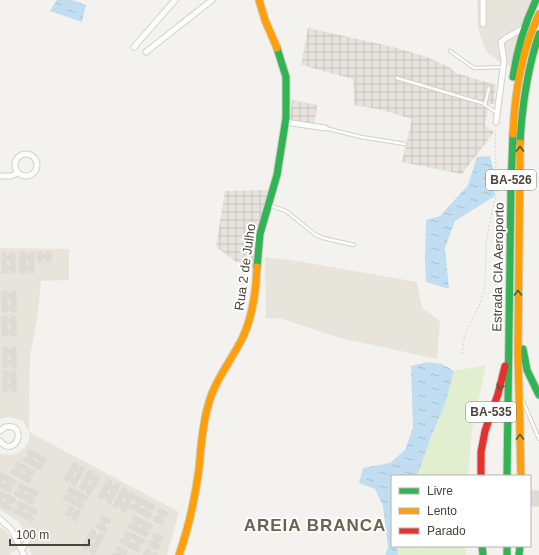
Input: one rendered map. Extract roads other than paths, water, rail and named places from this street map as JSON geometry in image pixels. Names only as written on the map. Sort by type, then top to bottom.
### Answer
[{"type":"main road","name":"Rua 2 de Julho","points":[[179,555],[187,531],[194,499],[199,471],[205,414],[208,402],[243,339],[252,311],[255,294],[260,234],[277,174],[285,122],[287,87],[284,66],[264,17],[259,0]]},
{"type":"main road","points":[[514,110],[511,100],[511,91],[518,43],[536,0]]},
{"type":"main road","name":"Estrada CIA Aeroporto","points":[[507,475],[511,186],[514,110],[522,62],[539,14]]},
{"type":"main road","name":"Estrada CIA Aeroporto","points":[[520,475],[518,319],[520,143],[526,76],[539,34]]},
{"type":"main road","name":"BA-526","points":[[518,319],[526,366],[539,395]]},
{"type":"main road","name":"BA-535","points":[[481,475],[481,452],[485,431],[498,394],[509,349]]},
{"type":"street","points":[[134,47],[175,0]]},
{"type":"street","points":[[146,52],[212,0]]},
{"type":"street","points":[[482,24],[483,0]]},
{"type":"street","points":[[496,122],[504,56],[502,42],[525,28],[539,14]]},
{"type":"street","points":[[510,36],[518,43],[522,62]]},
{"type":"street","points":[[285,122],[324,128]]},
{"type":"street","points":[[0,176],[10,176],[18,173],[28,176],[35,173],[38,166],[36,159],[30,154],[19,156],[15,166],[18,173]]},
{"type":"street","points":[[0,431],[5,427],[12,427],[17,430],[19,437],[13,445],[7,446],[0,443]]},
{"type":"street","points":[[0,519],[11,529],[24,555]]},
{"type":"street","points":[[22,549],[31,535]]},
{"type":"lane","points":[[450,51],[474,68],[503,68]]},
{"type":"lane","points":[[397,78],[485,104],[497,114]]},
{"type":"lane","points":[[485,104],[489,88]]},
{"type":"lane","points":[[324,128],[361,137],[405,144]]},
{"type":"lane","points":[[268,205],[286,211],[316,235],[354,245]]},
{"type":"lane","points":[[518,390],[539,439]]},
{"type":"water","points":[[57,0],[72,0],[86,5],[82,22],[50,11]]},
{"type":"water","points":[[490,156],[495,176],[495,196],[455,221],[445,248],[449,289],[426,282],[426,220],[440,216],[468,185],[477,157]]},
{"type":"water","points":[[428,362],[442,364],[454,371],[445,404],[417,475],[391,475],[391,547],[397,547],[398,555],[385,555],[388,547],[383,506],[375,489],[359,483],[363,468],[390,463],[405,450],[413,428],[411,366]]},
{"type":"district","name":"AREIA BRANCA","points":[[315,525]]}]
